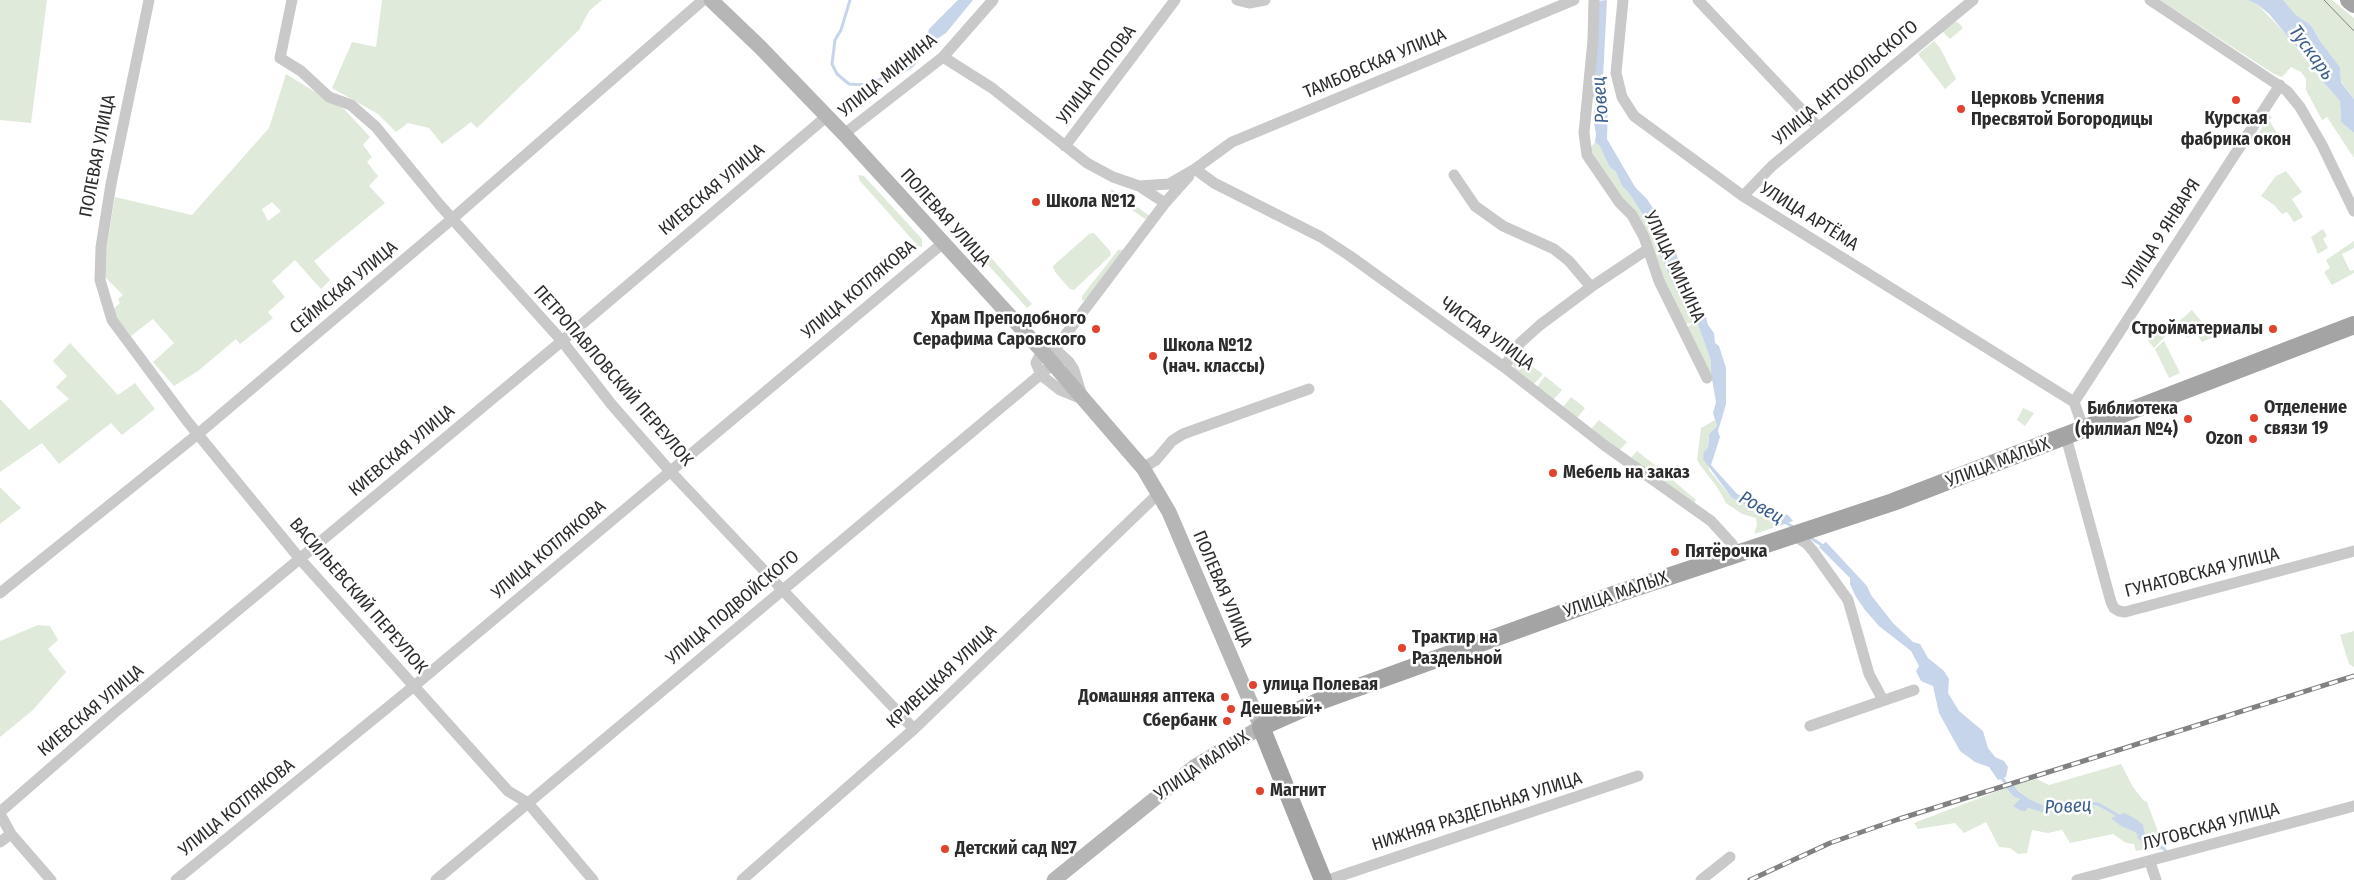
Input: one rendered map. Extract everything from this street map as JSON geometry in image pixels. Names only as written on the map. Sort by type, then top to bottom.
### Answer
[{"type":"main road","points":[[2349,0],[2354,4]]},
{"type":"main road","name":"УЛИЦА МАЛЫХ","points":[[1261,727],[1320,701],[1598,600],[1824,526],[2066,437],[2354,326]]},
{"type":"main road","points":[[1261,727],[1323,880]]},
{"type":"street","name":"ПОЛЕВАЯ УЛИЦА","points":[[112,320],[100,280],[101,247],[111,184],[149,0]]},
{"type":"street","name":"ПЕТРОПАВЛОВСКИЙ ПЕРЕУЛОК","points":[[292,0],[280,58],[301,72],[329,97],[340,100],[362,112],[452,219],[562,341],[612,405],[669,470],[914,728]]},
{"type":"street","name":"СЕЙМСКАЯ УЛИЦА","points":[[0,593],[198,434],[452,219],[703,0]]},
{"type":"street","name":"ПОЛЕВАЯ УЛИЦА","points":[[711,0],[760,47],[844,134],[942,243],[1050,356],[1085,401],[1143,468],[1159,493],[1261,727]]},
{"type":"street","name":"УЛИЦА МИНИНА","points":[[844,134],[943,57],[993,0]]},
{"type":"street","name":"УЛИЦА ПОПОВА","points":[[1065,146],[1175,0]]},
{"type":"street","points":[[1237,0],[1249,3],[1265,0]]},
{"type":"street","name":"ТАМБОВСКАЯ УЛИЦА","points":[[1139,186],[1169,184],[1195,169],[1232,142],[1574,0]]},
{"type":"street","name":"УЛИЦА МИНИНА","points":[[1594,0],[1593,40],[1584,133],[1587,155],[1619,202],[1632,215],[1660,280],[1707,378]]},
{"type":"street","name":"УЛИЦА АРТЁМА","points":[[1623,0],[1616,73],[1622,97],[1634,116],[1744,196],[2074,402]]},
{"type":"street","points":[[1698,0],[1818,127]]},
{"type":"street","name":"УЛИЦА АНТОКОЛЬСКОГО","points":[[1744,196],[1756,181],[1818,127],[1973,0]]},
{"type":"street","points":[[2150,0],[2280,85],[2292,97],[2308,120],[2354,211]]},
{"type":"street","name":"ТАМБОВСКАЯ УЛИЦА","points":[[943,57],[992,88],[1087,163],[1113,177],[1139,186],[1165,203]]},
{"type":"street","name":"УЛИЦА 9 ЯНВАРЯ","points":[[2074,402],[2280,85]]},
{"type":"street","name":"КИЕВСКАЯ УЛИЦА","points":[[0,813],[114,713],[562,341],[826,117]]},
{"type":"street","name":"ТАМБОВСКАЯ УЛИЦА","points":[[1050,356],[1165,203],[1195,169]]},
{"type":"street","name":"ЧИСТАЯ УЛИЦА","points":[[1195,169],[1214,183],[1329,242],[1504,367],[1600,443],[1711,521],[1732,544],[1737,555]]},
{"type":"street","points":[[1454,174],[1475,206],[1502,226],[1554,249],[1569,261],[1591,288]]},
{"type":"street","name":"УЛИЦА КОТЛЯКОВА","points":[[176,880],[414,686],[669,470],[942,243]]},
{"type":"street","points":[[1504,367],[1520,343],[1591,288],[1648,249]]},
{"type":"street","name":"ВАСИЛЬЕВСКИЙ ПЕРЕУЛОК","points":[[112,320],[198,434],[300,559],[508,791],[528,803],[593,880]]},
{"type":"street","points":[[1050,356],[1037,357],[1036,363],[1041,375],[1051,385],[1085,401]]},
{"type":"street","name":"УЛИЦА ПОДВОЙСКОГО","points":[[436,880],[1041,375],[1050,356]]},
{"type":"street","points":[[1143,468],[1156,460],[1172,441],[1183,434],[1309,389]]},
{"type":"street","points":[[2074,402],[2084,430]]},
{"type":"street","name":"ГУНАТОВСКАЯ УЛИЦА","points":[[2066,437],[2111,602],[2114,608],[2119,611],[2125,612],[2354,551]]},
{"type":"street","name":"КРИВЕЦКАЯ УЛИЦА","points":[[742,880],[914,728],[1159,493]]},
{"type":"street","points":[[1795,536],[1807,544],[1813,551],[1848,600],[1869,674],[1883,700]]},
{"type":"street","points":[[1810,726],[1914,690]]},
{"type":"street","name":"УЛИЦА МАЛЫХ","points":[[1054,880],[1194,767],[1261,727]]},
{"type":"street","name":"НИЖНЯЯ РАЗДЕЛЬНАЯ УЛИЦА","points":[[1328,880],[1638,776]]},
{"type":"street","name":"ЛУГОВСКАЯ УЛИЦА","points":[[2077,880],[2354,806]]},
{"type":"street","points":[[0,813],[11,834],[51,880]]},
{"type":"street","points":[[0,842],[11,834]]},
{"type":"street","points":[[1701,880],[1730,857]]},
{"type":"street","points":[[2150,862],[2156,880]]},
{"type":"green space","points":[[0,0],[47,0],[31,123],[0,120]]},
{"type":"green space","points":[[382,0],[602,0],[589,11],[579,30],[477,128],[471,122],[442,144],[429,128],[408,123],[396,132],[378,114],[332,88],[352,42],[376,47]]},
{"type":"green space","points":[[2160,0],[2247,0],[2257,4],[2285,33],[2340,101],[2341,122],[2354,133],[2354,158],[2327,117],[2322,120],[2306,90],[2306,79],[2301,72],[2291,67],[2282,77],[2274,74]]},
{"type":"green space","points":[[2283,0],[2332,0],[2354,18],[2354,99],[2341,81],[2340,67],[2320,41],[2311,25],[2296,15]]},
{"type":"green space","points":[[1953,22],[1958,22],[1963,28],[1950,39],[1942,31]]},
{"type":"green space","points":[[1934,41],[1940,48],[1956,79],[1945,89],[1918,54]]},
{"type":"green space","points":[[286,74],[345,110],[370,137],[363,145],[372,157],[367,162],[378,176],[369,186],[385,203],[314,261],[330,280],[321,289],[295,260],[272,281],[285,297],[268,312],[273,318],[240,344],[236,339],[198,371],[174,386],[153,362],[174,343],[153,319],[131,336],[111,311],[120,303],[118,299],[123,295],[102,274],[115,197],[192,215],[269,128]],"holes":[[[272,202],[281,211],[268,221],[262,209]]]},
{"type":"green space","points":[[2269,114],[2272,118],[2269,120],[2278,135],[2262,149],[2255,141]]},
{"type":"green space","points":[[1595,142],[1600,145],[1609,166],[1616,172],[1622,186],[1629,193],[1657,236],[1656,246],[1678,294],[1696,319],[1711,361],[1711,374],[1686,328],[1694,323],[1683,324],[1622,201],[1590,149]]},
{"type":"green space","points":[[2286,171],[2302,192],[2292,199],[2303,217],[2294,222],[2287,212],[2282,214],[2274,205],[2261,196],[2276,176]]},
{"type":"green space","points":[[858,175],[864,176],[922,239],[922,247],[918,246],[860,181]]},
{"type":"green space","points":[[1110,190],[1113,190],[1150,216],[1145,219],[1112,196]]},
{"type":"green space","points":[[2323,229],[2327,236],[2323,239],[2328,248],[2318,254],[2311,237]]},
{"type":"green space","points":[[1094,233],[1111,252],[1110,256],[1074,290],[1070,289],[1055,272],[1053,266],[1089,234]]},
{"type":"green space","points":[[2354,241],[2354,248],[2342,254],[2350,271],[2354,270],[2354,273],[2332,285],[2324,272],[2330,268],[2326,260]]},
{"type":"green space","points":[[1118,250],[1125,250],[1090,298],[1082,301],[1082,296]]},
{"type":"green space","points":[[986,252],[1032,304],[1027,308],[981,257]]},
{"type":"green space","points":[[2192,310],[2213,337],[2202,342],[2196,333],[2187,338],[2177,327],[2180,325],[2178,322]]},
{"type":"green space","points":[[2172,318],[2177,324],[2154,348],[2146,338],[2152,327],[2162,333]]},
{"type":"green space","points":[[2164,341],[2180,373],[2169,378],[2155,349]]},
{"type":"green space","points":[[70,343],[118,395],[135,383],[155,409],[122,435],[111,423],[59,464],[42,443],[0,472],[0,399],[29,430],[69,399],[56,387],[67,376],[53,361]]},
{"type":"green space","points":[[1515,355],[1543,374],[1534,384],[1516,371],[1512,364]]},
{"type":"green space","points":[[1545,376],[1562,390],[1553,400],[1537,387]]},
{"type":"green space","points":[[1571,397],[1585,408],[1577,418],[1563,407]]},
{"type":"green space","points":[[2023,408],[2034,413],[2025,426],[2017,420]]},
{"type":"green space","points":[[1599,420],[1627,442],[1619,451],[1591,429]]},
{"type":"green space","points":[[1715,420],[1717,426],[1709,434],[1708,442],[1709,470],[1732,498],[1782,525],[1754,534],[1757,525],[1756,518],[1742,514],[1726,503],[1717,487],[1700,465],[1697,460],[1701,428]]},
{"type":"green space","points":[[1637,451],[1666,474],[1660,482],[1629,460]]},
{"type":"green space","points":[[1668,476],[1696,500],[1693,504],[1662,484]]},
{"type":"green space","points":[[0,487],[21,508],[0,524]]},
{"type":"green space","points":[[38,625],[50,626],[58,640],[48,649],[66,672],[33,710],[0,737],[0,641]]},
{"type":"green space","points":[[2354,631],[2354,667],[2349,664],[2340,635]]},
{"type":"green space","points":[[2121,764],[2133,787],[2143,800],[2147,802],[2160,837],[2166,840],[2166,845],[2162,850],[2148,849],[2136,851],[2134,844],[2126,843],[2113,834],[2070,843],[2062,830],[2048,833],[2032,830],[2027,853],[2018,854],[2010,848],[1999,847],[1986,822],[1964,833],[1955,823],[1918,829],[1914,823],[2006,788],[2014,797],[2020,799],[2014,806],[2021,811],[2026,811],[2028,808],[2045,813],[2052,810],[2029,799],[2018,791],[2014,785],[2037,779],[2049,785]]},
{"type":"water","points":[[958,0],[973,0],[946,33],[937,39],[931,38],[928,33],[929,29]]},
{"type":"water","points":[[1607,0],[1603,78],[1608,104],[1607,139],[1635,187],[1647,199],[1665,227],[1688,282],[1705,313],[1708,325],[1714,333],[1715,343],[1719,346],[1726,368],[1726,404],[1718,431],[1720,437],[1711,465],[1737,494],[1788,515],[1793,521],[1782,525],[1732,498],[1703,459],[1704,452],[1708,448],[1709,434],[1717,426],[1713,413],[1716,402],[1711,361],[1696,319],[1678,294],[1656,246],[1657,236],[1629,193],[1622,186],[1616,172],[1609,166],[1600,146],[1595,142],[1596,134],[1593,117],[1595,104],[1592,92],[1598,1]]},
{"type":"water","name":"Тускарь","points":[[2247,0],[2283,0],[2296,15],[2311,25],[2320,41],[2340,67],[2341,82],[2354,99],[2354,133],[2341,122],[2340,101],[2305,57],[2269,14],[2257,4]]},
{"type":"water","points":[[910,54],[916,59],[916,64],[912,68],[895,78],[883,79],[896,62]]},
{"type":"water","points":[[1826,542],[1867,586],[1871,595],[1893,623],[1913,642],[1920,644],[1928,658],[1944,671],[1949,679],[1948,693],[1959,711],[1983,731],[1988,748],[1995,757],[2004,761],[2008,767],[2006,777],[1998,780],[1989,767],[1975,762],[1960,751],[1939,713],[1933,686],[1921,681],[1916,671],[1919,666],[1911,651],[1879,626],[1865,610],[1856,597],[1850,584],[1850,578],[1819,547]]},
{"type":"water","points":[[2014,785],[2018,791],[2029,799],[2053,810],[2045,813],[2028,808],[2026,811],[2021,811],[2013,806],[2020,799],[2014,797],[2006,788]]},
{"type":"water","points":[[2124,813],[2143,825],[2147,845],[2135,832],[2121,826],[2111,818]]},
{"type":"waterway","name":"Ровец","points":[[850,0],[841,30],[835,40],[832,64],[837,74],[849,84],[867,85],[887,76]]},
{"type":"waterway","name":"Ровец","points":[[911,57],[918,51]]},
{"type":"waterway","name":"Ровец","points":[[1783,521],[1795,528]]},
{"type":"waterway","name":"Ровец","points":[[1809,537],[1825,547]]},
{"type":"waterway","name":"Ровец","points":[[2001,777],[2011,790]]},
{"type":"waterway","name":"Ровец","points":[[2050,810],[2071,810],[2088,803],[2098,804],[2119,816]]},
{"type":"waterway","name":"Ровец","points":[[2139,837],[2147,845],[2158,843],[2165,850]]},
{"type":"tram line","points":[[2324,0],[2354,31]]},
{"type":"railway","points":[[1750,880],[1830,843],[1899,819],[2354,676]]},
{"type":"place","name":"Курская фабрика окон","points":[[2236,100]]},
{"type":"place","name":"Церковь Успения Пресвятой Богородицы","points":[[1961,109]]},
{"type":"place","name":"Школа №12","points":[[1036,202]]},
{"type":"place","name":"Храм Преподобного Серафима Саровского","points":[[1096,329]]},
{"type":"place","name":"Стройматериалы","points":[[2273,329]]},
{"type":"place","name":"Школа №12 (нач. классы)","points":[[1153,356]]},
{"type":"place","name":"Отделение связи 19","points":[[2254,418]]},
{"type":"place","name":"Библиотека (филиал №4)","points":[[2188,419]]},
{"type":"place","name":"Ozon","points":[[2253,439]]},
{"type":"place","name":"Мебель на заказ","points":[[1553,473]]},
{"type":"place","name":"Пятёрочка","points":[[1675,552]]},
{"type":"place","name":"Трактир на Раздельной","points":[[1402,648]]},
{"type":"place","name":"улица Полевая","points":[[1253,685]]},
{"type":"place","name":"Домашняя аптека","points":[[1225,697]]},
{"type":"place","name":"Дешевый+","points":[[1231,709]]},
{"type":"place","name":"Сбербанк","points":[[1227,721]]},
{"type":"place","name":"Магнит","points":[[1260,791]]},
{"type":"place","name":"Детский сад №7","points":[[945,849]]}]
